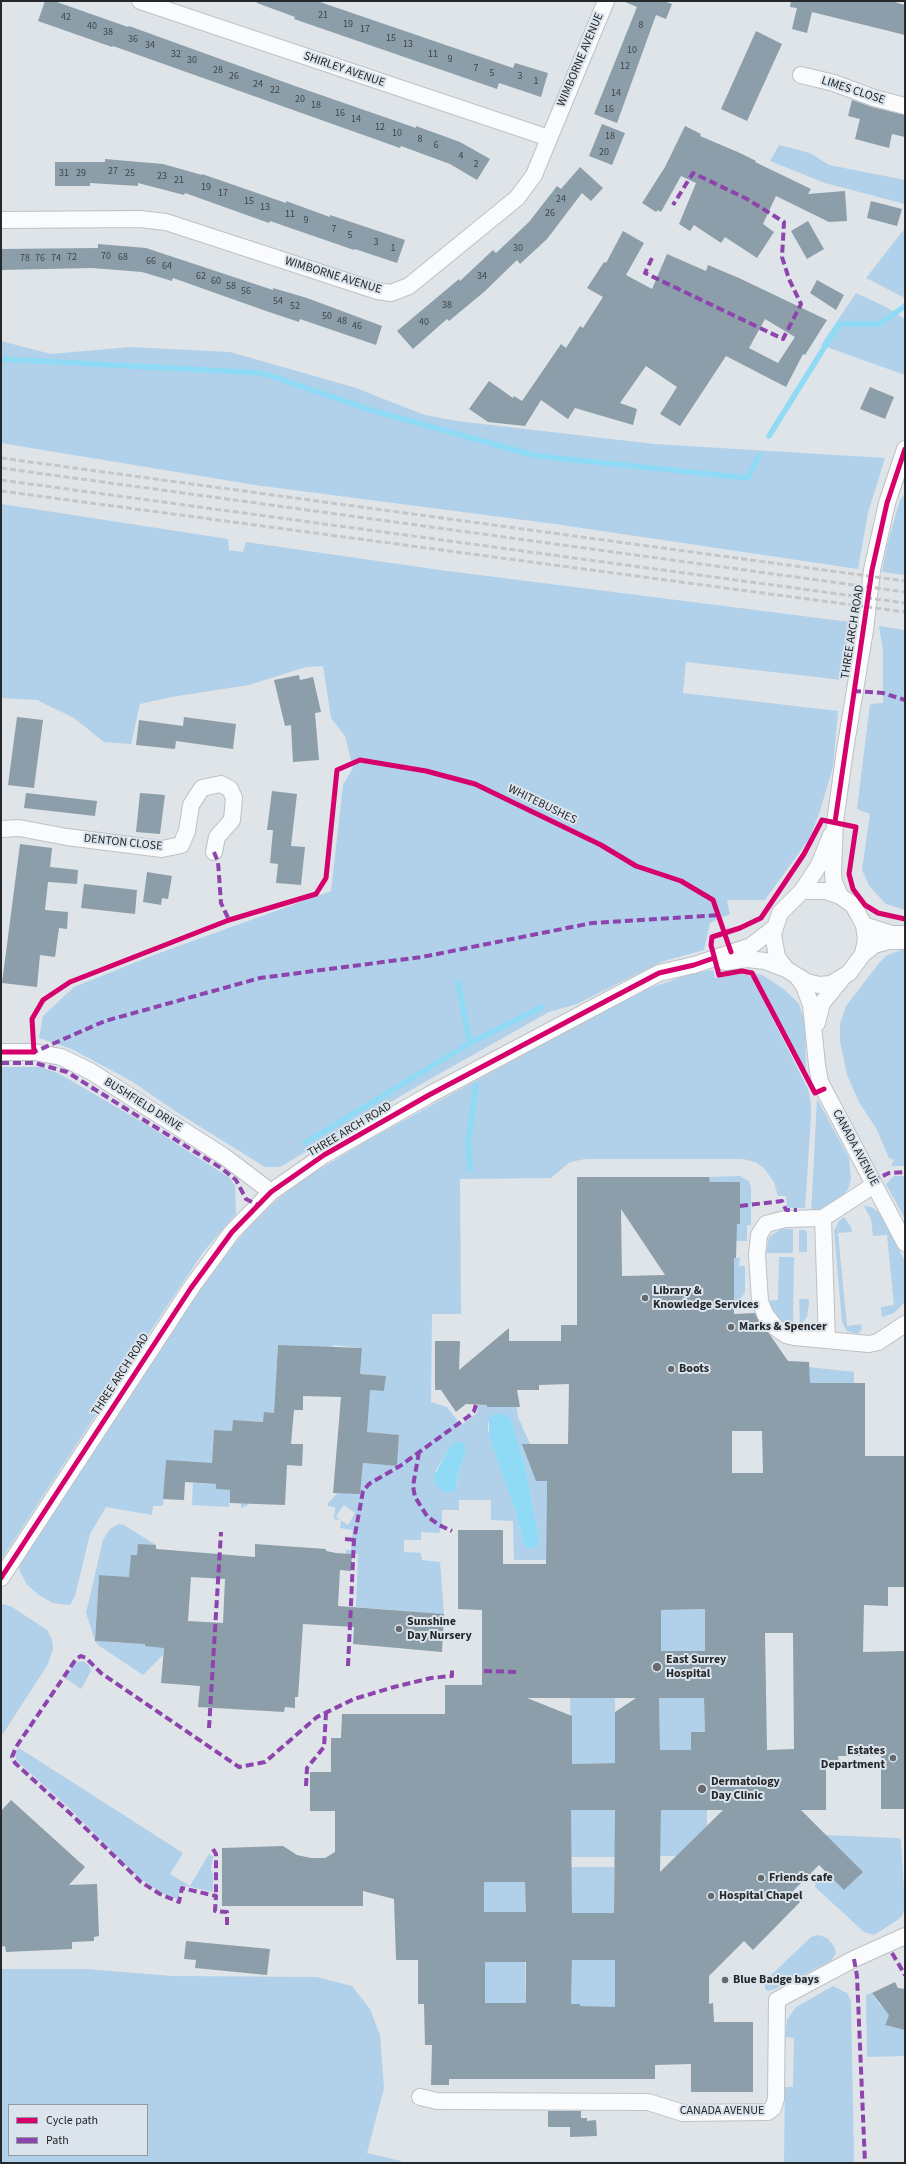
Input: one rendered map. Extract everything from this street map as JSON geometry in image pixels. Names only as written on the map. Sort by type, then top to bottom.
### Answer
[{"type":"street","name":"SHIRLEY AVENUE","points":[[140,1],[549,138]]},
{"type":"street","name":"WIMBORNE AVENUE","points":[[1,220],[140,219],[166,222],[376,291],[390,293],[409,286],[517,198],[534,175],[606,1]]},
{"type":"street","name":"LIMES CLOSE","points":[[801,75],[834,83],[874,98],[905,106]]},
{"type":"street","name":"THREE ARCH ROAD","points":[[840,896],[834,882],[836,822],[872,570],[887,503],[905,450]]},
{"type":"street","name":"DENTON CLOSE","points":[[1,829],[19,828],[67,837],[162,849],[181,845],[188,831],[191,805],[202,788],[220,784],[230,789],[234,798],[232,820],[217,837],[214,852]]},
{"type":"street","name":"THREE ARCH ROAD","points":[[802,891],[819,865],[836,822]]},
{"type":"street","points":[[863,954],[866,940],[864,924],[853,905],[840,896],[826,891],[802,891],[785,907],[774,928],[775,950],[792,974],[823,985],[842,979],[854,968],[863,954],[874,945],[889,941],[905,941]]},
{"type":"street","points":[[864,924],[892,934],[905,934]]},
{"type":"street","name":"THREE ARCH ROAD","points":[[1,1578],[191,1288],[232,1232],[271,1192],[324,1155],[429,1095],[659,973],[694,965],[751,946],[774,928]]},
{"type":"street","name":"THREE ARCH ROAD","points":[[694,965],[716,965],[747,959],[765,961],[792,974]]},
{"type":"street","name":"CANADA AVENUE","points":[[792,974],[804,986],[811,1005],[820,1082],[905,1243]]},
{"type":"street","name":"CANADA AVENUE","points":[[815,1049],[820,1009],[829,993],[842,979]]},
{"type":"street","name":"BUSHFIELD DRIVE","points":[[1,1052],[34,1052],[61,1057],[90,1071],[225,1157],[271,1192]]},
{"type":"street","points":[[874,1185],[823,1218],[785,1219],[766,1224],[759,1235],[757,1255],[760,1301],[765,1314],[773,1325],[782,1333],[790,1336],[874,1343],[905,1324]]},
{"type":"street","points":[[823,1218],[827,1340]]},
{"type":"street","name":"CANADA AVENUE","points":[[420,2097],[436,2101],[642,2102],[654,2103],[684,2113],[768,2112],[773,2108],[776,2099],[777,2000],[854,1959],[905,1936]]},
{"type":"shaded area","points":[[779,145],[810,153],[829,165],[905,180],[905,204],[825,183],[770,161]]},
{"type":"shaded area","points":[[905,228],[905,298],[866,278]]},
{"type":"shaded area","points":[[856,293],[886,307],[905,319],[905,375],[821,345]]},
{"type":"shaded area","points":[[1,341],[51,354],[131,347],[230,352],[353,387],[425,415],[457,421],[654,444],[885,458],[868,513],[858,569],[555,524],[255,485],[1,443]]},
{"type":"shaded area","points":[[905,493],[905,575],[882,572],[887,545],[900,500]]},
{"type":"shaded area","points":[[1,504],[228,539],[229,550],[243,552],[246,542],[440,570],[850,622],[842,680],[686,662],[683,693],[838,711],[833,767],[819,814],[809,839],[765,900],[727,900],[730,914],[710,923],[704,950],[661,962],[577,1004],[549,1012],[423,1083],[280,1167],[265,1167],[175,1111],[133,1082],[72,1049],[39,1038],[43,1016],[74,987],[154,955],[331,891],[343,785],[353,768],[345,736],[331,718],[323,666],[306,667],[249,685],[171,697],[140,704],[131,744],[104,742],[74,718],[37,700],[1,698]]},
{"type":"shaded area","points":[[879,626],[905,630],[905,910],[886,904],[870,887],[862,870],[870,814],[857,809],[870,704],[883,703],[883,651]]},
{"type":"shaded area","points":[[905,949],[905,1166],[891,1166],[894,1160],[889,1158],[876,1128],[859,1102],[847,1075],[840,1041],[840,1024],[846,1006],[879,963],[887,955]]},
{"type":"shaded area","points":[[713,970],[715,978],[742,974],[748,975],[752,978],[808,1089],[811,1103],[811,1117],[805,1208],[787,1208],[786,1196],[778,1196],[774,1182],[764,1168],[755,1162],[743,1159],[585,1159],[570,1162],[551,1178],[460,1179],[461,1314],[432,1314],[431,1402],[447,1407],[461,1425],[477,1413],[478,1405],[516,1399],[518,1417],[543,1473],[547,1474],[546,1560],[514,1560],[513,1521],[491,1520],[491,1500],[459,1500],[459,1510],[442,1510],[442,1524],[439,1533],[421,1532],[421,1540],[404,1540],[404,1552],[421,1553],[422,1560],[440,1562],[444,1614],[356,1607],[358,1554],[346,1554],[346,1550],[351,1550],[353,1530],[340,1528],[341,1520],[348,1525],[355,1513],[344,1505],[336,1516],[340,1520],[334,1519],[335,1507],[328,1506],[328,1503],[344,1486],[361,1485],[363,1463],[397,1466],[399,1435],[364,1432],[370,1390],[384,1391],[386,1376],[360,1374],[362,1348],[333,1345],[331,1371],[307,1347],[278,1345],[274,1413],[264,1412],[264,1422],[233,1420],[232,1431],[214,1430],[212,1462],[218,1463],[217,1471],[166,1460],[163,1506],[153,1506],[152,1515],[106,1507],[90,1534],[75,1596],[70,1605],[53,1603],[39,1595],[27,1585],[19,1569],[21,1562],[198,1288],[253,1222],[279,1198],[309,1176],[363,1143],[608,1008],[644,990],[694,973]],"holes":[[[495,1414],[506,1414],[511,1418],[525,1466],[539,1539],[523,1543],[517,1516],[488,1430],[488,1423]],[[464,1443],[465,1453],[458,1474],[457,1485],[435,1472],[449,1448]]]},
{"type":"shaded area","points":[[753,973],[762,975],[784,989],[799,1004],[805,1022],[806,1072]]},
{"type":"shaded area","points":[[1,1067],[40,1067],[58,1073],[149,1126],[230,1178],[235,1186],[236,1214],[204,1251],[1,1560]]},
{"type":"shaded area","points":[[817,1099],[849,1158],[851,1179],[848,1189],[843,1195],[811,1215]]},
{"type":"shaded area","points":[[740,1176],[749,1181],[751,1187],[751,1225],[747,1225],[747,1241],[723,1241],[710,1225],[740,1224],[740,1182],[710,1182],[709,1177]]},
{"type":"shaded area","points":[[894,1176],[905,1176],[905,1219],[886,1184]]},
{"type":"shaded area","points":[[864,1206],[871,1207],[879,1212],[905,1261],[905,1302],[894,1313],[882,1317],[881,1307],[894,1305],[887,1235],[873,1236],[871,1219]]},
{"type":"shaded area","points":[[844,1217],[851,1227],[852,1232],[838,1233],[847,1326],[862,1324],[861,1331],[857,1334],[847,1331],[842,1322],[834,1231],[839,1221]]},
{"type":"shaded area","points":[[781,1229],[793,1229],[793,1253],[766,1253],[769,1237]]},
{"type":"shaded area","points":[[799,1230],[805,1230],[807,1233],[807,1252],[799,1252]]},
{"type":"shaded area","points":[[779,1257],[794,1257],[793,1327],[784,1327],[765,1301],[778,1300]]},
{"type":"shaded area","points":[[722,1258],[740,1258],[739,1266],[745,1266],[745,1292],[734,1310],[734,1275]]},
{"type":"shaded area","points":[[799,1299],[809,1299],[807,1317],[800,1325]]},
{"type":"shaded area","points":[[809,1367],[854,1372],[854,1383],[810,1383]]},
{"type":"shaded area","points":[[495,1414],[506,1414],[511,1418],[525,1466],[539,1539],[537,1546],[533,1548],[525,1547],[523,1543],[517,1516],[489,1435],[489,1418]]},
{"type":"shaded area","points":[[455,1442],[465,1443],[465,1453],[458,1474],[456,1488],[454,1491],[446,1492],[434,1482],[434,1476],[449,1448]]},
{"type":"shaded area","points":[[193,1483],[216,1484],[216,1489],[249,1491],[248,1505],[241,1508],[241,1498],[230,1498],[229,1507],[192,1505]]},
{"type":"shaded area","points":[[119,1524],[124,1525],[156,1545],[153,1583],[126,1593],[127,1577],[99,1575],[95,1641],[86,1613],[103,1540],[110,1529]]},
{"type":"shaded area","points":[[2,1604],[12,1607],[47,1630],[52,1640],[53,1649],[48,1664],[1,1737]]},
{"type":"shaded area","points":[[705,1609],[705,1651],[661,1651],[661,1610]]},
{"type":"shaded area","points":[[124,1626],[164,1648],[163,1655],[143,1675],[98,1645],[95,1641],[122,1643]]},
{"type":"shaded area","points":[[83,1661],[89,1665],[91,1671],[81,1689],[65,1678],[75,1663]]},
{"type":"shaded area","points":[[570,1698],[615,1698],[615,1763],[572,1764]]},
{"type":"shaded area","points":[[659,1698],[704,1698],[705,1732],[691,1732],[691,1750],[660,1752]]},
{"type":"shaded area","points":[[19,1748],[183,1853],[170,1874],[190,1886],[209,1854],[213,1856],[211,1870],[213,1874],[213,1892],[182,1885],[178,1899],[164,1894],[138,1877],[67,1806],[17,1761],[15,1754]]},
{"type":"shaded area","points":[[571,1810],[615,1810],[615,1857],[571,1857]]},
{"type":"shaded area","points":[[661,1810],[707,1810],[707,1826],[677,1856],[660,1856]]},
{"type":"shaded area","points":[[826,1835],[901,1839],[905,1907],[902,1916],[899,1919],[874,1935],[864,1932],[815,1887],[816,1880],[825,1871]]},
{"type":"shaded area","points":[[525,1867],[526,1914],[484,1912],[484,1881],[512,1882]]},
{"type":"shaded area","points":[[571,1867],[614,1867],[614,1913],[572,1913]]},
{"type":"shaded area","points":[[819,1935],[827,1938],[834,1946],[836,1953],[831,1961],[775,1989],[769,1991],[765,1989],[765,1981],[811,1937]]},
{"type":"shaded area","points":[[525,1959],[526,2004],[485,2003],[485,1962]]},
{"type":"shaded area","points":[[572,1960],[615,1960],[615,2008],[571,2004]]},
{"type":"shaded area","points":[[1,1969],[86,1969],[172,1976],[317,1977],[352,1986],[370,2009],[380,2035],[384,2088],[367,2153],[401,2161],[401,2163],[1,2163]]},
{"type":"shaded area","points":[[833,1986],[847,1993],[851,2001],[854,2163],[784,2163],[785,2087],[793,2087],[794,2038],[785,2037],[787,2020],[796,2007]]},
{"type":"shaded area","points":[[872,1993],[879,2004],[890,2013],[885,2024],[905,2029],[905,2056],[867,2057],[866,1995]]},
{"type":"building","points":[[45,1],[54,1],[128,27],[129,26],[295,86],[416,128],[416,126],[460,142],[490,159],[477,180],[450,164],[401,146],[400,148],[113,46],[112,47],[38,21]]},
{"type":"building","points":[[257,1],[317,1],[513,68],[515,63],[548,73],[541,97],[499,83],[497,89],[294,19],[295,17],[257,3]]},
{"type":"building","points":[[623,1],[663,1],[672,4],[666,19],[656,15],[617,123],[594,114],[637,7]]},
{"type":"building","points":[[791,1],[891,1],[905,5],[905,35],[812,12],[807,33],[792,29],[797,8],[790,7]]},
{"type":"building","points":[[756,31],[782,44],[747,121],[721,109]]},
{"type":"building","points":[[852,100],[872,107],[905,115],[905,137],[892,134],[889,148],[855,139],[860,119],[848,116]]},
{"type":"building","points":[[602,124],[625,133],[612,165],[589,156]]},
{"type":"building","points":[[685,126],[701,134],[700,136],[740,153],[756,161],[755,162],[811,189],[808,194],[845,191],[847,221],[829,222],[776,196],[763,224],[774,232],[757,258],[725,237],[721,243],[694,225],[690,231],[679,224],[696,183],[681,176],[661,212],[658,210],[656,212],[642,203],[665,167]]},
{"type":"building","points":[[105,159],[163,164],[202,174],[286,203],[286,201],[330,217],[330,215],[405,240],[397,263],[270,221],[269,223],[185,193],[184,195],[138,183],[138,186],[90,183],[90,186],[55,186],[55,162],[105,162]]},
{"type":"building","points":[[580,167],[603,188],[591,201],[582,193],[547,239],[520,264],[517,260],[484,292],[449,321],[447,319],[413,349],[397,331],[459,279],[460,281],[493,250],[496,253],[529,222],[557,186],[561,189]]},
{"type":"building","points":[[871,201],[902,209],[897,226],[867,218]]},
{"type":"building","points":[[808,221],[824,249],[807,259],[791,231]]},
{"type":"building","points":[[623,231],[644,243],[626,275],[652,289],[667,254],[706,271],[708,265],[739,278],[827,320],[805,355],[803,354],[786,387],[726,356],[680,426],[660,414],[677,387],[646,366],[620,403],[637,409],[633,425],[575,408],[568,419],[541,400],[525,426],[488,422],[469,409],[489,381],[513,398],[514,396],[522,401],[561,344],[566,348],[580,326],[583,328],[603,297],[587,288],[604,262],[606,263]],"holes":[[[765,319],[795,337],[778,363],[749,348]]]},
{"type":"building","points":[[98,244],[146,248],[273,290],[273,288],[307,298],[382,326],[376,345],[300,319],[299,322],[173,278],[172,281],[142,272],[92,268],[1,270],[1,249],[98,248]]},
{"type":"building","points":[[817,280],[844,295],[836,310],[810,293]]},
{"type":"building","points":[[870,387],[894,397],[885,419],[860,409]]},
{"type":"building","points":[[299,675],[300,680],[313,677],[321,712],[315,713],[319,760],[293,762],[291,725],[285,726],[274,680]]},
{"type":"building","points":[[17,717],[43,720],[34,788],[8,785]]},
{"type":"building","points":[[184,717],[236,724],[233,749],[176,741],[175,749],[136,745],[139,720],[183,726]]},
{"type":"building","points":[[272,791],[297,794],[291,846],[305,847],[301,885],[276,883],[278,864],[270,863],[273,830],[267,830]]},
{"type":"building","points":[[26,793],[97,801],[95,816],[24,808]]},
{"type":"building","points":[[140,793],[165,795],[160,834],[136,832]]},
{"type":"building","points":[[20,844],[52,848],[50,867],[78,870],[77,884],[48,882],[45,910],[68,912],[67,929],[59,928],[55,957],[40,955],[37,987],[2,983]]},
{"type":"building","points":[[147,872],[172,876],[168,899],[162,898],[161,905],[143,902]]},
{"type":"building","points":[[84,884],[137,890],[135,914],[81,908]]},
{"type":"building","points":[[577,1177],[709,1177],[710,1182],[740,1182],[740,1224],[737,1224],[736,1258],[734,1258],[734,1314],[755,1313],[788,1361],[809,1362],[810,1383],[865,1383],[865,1456],[905,1456],[905,1587],[888,1587],[888,1606],[864,1605],[863,1652],[905,1651],[905,1809],[881,1809],[881,1756],[838,1756],[839,1764],[826,1765],[826,1810],[801,1810],[863,1872],[844,1890],[819,1865],[791,1893],[800,1902],[753,1950],[744,1941],[709,1976],[709,2004],[713,2003],[714,2022],[753,2022],[753,2092],[691,2092],[691,2064],[655,2065],[655,2079],[449,2079],[449,2085],[431,2085],[432,2045],[425,2045],[424,2004],[418,2004],[418,1960],[396,1960],[394,1899],[363,1891],[363,1906],[222,1906],[222,1848],[283,1846],[297,1855],[311,1858],[325,1858],[335,1852],[335,1811],[310,1811],[310,1772],[331,1772],[331,1738],[341,1738],[342,1714],[445,1714],[445,1685],[482,1685],[482,1610],[458,1609],[458,1530],[503,1530],[503,1564],[546,1564],[547,1481],[536,1481],[522,1444],[568,1444],[569,1384],[539,1385],[539,1390],[517,1390],[520,1407],[487,1407],[487,1405],[466,1404],[456,1412],[441,1390],[435,1390],[435,1341],[460,1341],[459,1370],[509,1328],[509,1341],[561,1341],[561,1325],[577,1325]],"holes":[[[621,1209],[665,1275],[622,1276]],[[732,1431],[762,1431],[763,1473],[732,1473]],[[705,1609],[705,1651],[661,1651],[661,1610]],[[765,1633],[793,1633],[794,1749],[767,1750]],[[527,1698],[636,1698],[615,1712],[615,1763],[572,1764],[572,1716]],[[659,1698],[704,1698],[705,1732],[691,1732],[691,1750],[660,1750]],[[571,1810],[615,1810],[614,1913],[572,1913]],[[661,1810],[723,1810],[660,1872]],[[484,1882],[525,1882],[526,1912],[484,1912]],[[572,1960],[615,1960],[615,2007],[580,2006],[580,2004],[571,2004]],[[485,1962],[526,1962],[526,2003],[485,2003]]]},
{"type":"building","points":[[278,1345],[362,1348],[360,1374],[386,1376],[384,1391],[370,1390],[367,1432],[399,1435],[397,1466],[363,1463],[360,1494],[333,1493],[341,1397],[303,1396],[303,1410],[294,1410],[291,1444],[303,1444],[302,1466],[287,1465],[285,1505],[230,1503],[230,1490],[216,1489],[216,1484],[185,1482],[184,1500],[163,1499],[166,1460],[212,1463],[214,1430],[232,1431],[233,1420],[263,1422],[264,1412],[274,1413]]},
{"type":"building","points":[[138,1544],[156,1545],[156,1549],[255,1557],[255,1544],[326,1549],[326,1551],[336,1553],[352,1554],[351,1571],[340,1570],[338,1606],[444,1614],[442,1652],[353,1644],[354,1627],[303,1624],[298,1697],[295,1697],[295,1708],[285,1707],[284,1712],[198,1707],[200,1686],[161,1683],[164,1648],[145,1646],[145,1644],[95,1641],[99,1575],[129,1577],[131,1555],[137,1555]],"holes":[[[191,1577],[225,1579],[223,1623],[188,1621]]]},
{"type":"building","points":[[11,1800],[85,1867],[69,1885],[97,1884],[99,1936],[94,1937],[94,1941],[72,1942],[72,1949],[6,1952],[5,1946],[1,1947],[1,1811]]},
{"type":"building","points":[[186,1941],[270,1949],[267,1975],[195,1968],[196,1960],[184,1959]]},
{"type":"building","points":[[895,1982],[898,1988],[905,1989],[905,2030],[885,2025],[889,2015],[872,1993]]},
{"type":"building","points":[[548,2111],[581,2111],[581,2118],[587,2118],[587,2121],[596,2120],[597,2136],[570,2137],[570,2127],[548,2127]]},
{"type":"waterway","points":[[769,436],[839,324],[880,324],[905,306]]},
{"type":"waterway","points":[[1,359],[262,373],[374,411],[537,456],[748,478],[759,456]]},
{"type":"waterway","points":[[458,983],[470,1043]]},
{"type":"waterway","points":[[305,1143],[470,1043],[542,1007]]},
{"type":"waterway","points":[[470,1169],[468,1142],[476,1085]]},
{"type":"railway","points":[[1,458],[905,581]]},
{"type":"railway","points":[[1,468],[905,592]]},
{"type":"railway","points":[[1,480],[905,603]]},
{"type":"railway","points":[[1,491],[905,612]]},
{"type":"marked path","points":[[652,258],[645,273],[783,339],[801,304],[789,279],[782,257],[784,222],[747,199],[693,173],[673,205]]},
{"type":"marked path","points":[[853,691],[883,693],[905,700]]},
{"type":"marked path","points":[[214,852],[218,862],[221,903],[229,920]]},
{"type":"marked path","points":[[34,1048],[34,1052],[105,1021],[260,978],[422,957],[592,923],[720,915]]},
{"type":"marked path","points":[[1,1063],[35,1063],[67,1072],[221,1168],[236,1180],[246,1199],[258,1205]]},
{"type":"marked path","points":[[872,1181],[889,1173],[905,1172]]},
{"type":"marked path","points":[[740,1206],[782,1201],[786,1210],[797,1210]]},
{"type":"marked path","points":[[348,1666],[354,1540],[363,1491],[369,1484],[400,1466],[469,1416],[474,1411],[476,1405]]},
{"type":"marked path","points":[[419,1452],[413,1486],[415,1497],[427,1516],[439,1525],[452,1531]]},
{"type":"marked path","points":[[209,1728],[221,1532]]},
{"type":"marked path","points":[[345,1539],[354,1540]]},
{"type":"marked path","points":[[227,1925],[227,1912],[215,1911],[216,1896],[182,1888],[179,1902],[160,1894],[141,1882],[73,1816],[15,1763],[12,1757],[16,1747],[76,1659],[81,1656],[86,1658],[101,1673],[239,1767],[265,1762],[317,1717],[354,1699],[431,1678],[452,1676],[452,1670]]},
{"type":"marked path","points":[[484,1671],[517,1672]]},
{"type":"marked path","points":[[306,1786],[307,1768],[324,1747],[326,1713]]},
{"type":"marked path","points":[[213,1849],[216,1854],[216,1896]]},
{"type":"marked path","points":[[892,1953],[905,1975]]},
{"type":"marked path","points":[[854,1959],[857,1976],[865,2163]]},
{"type":"cycle path","points":[[835,822],[872,570],[887,503],[905,449]]},
{"type":"cycle path","name":"WHITEBUSHES","points":[[1,1052],[34,1052],[32,1019],[43,1000],[70,982],[229,920],[316,894],[326,878],[337,770],[360,760],[426,771],[475,784],[601,845],[636,866],[681,881],[713,900],[731,952]]},
{"type":"cycle path","points":[[824,1089],[815,1093],[752,973],[742,971],[719,975],[711,945],[712,937],[740,928],[761,918],[804,854],[822,820],[856,827],[849,874],[853,889],[865,905],[878,913],[905,919]]},
{"type":"cycle path","points":[[1,1578],[191,1288],[232,1232],[271,1192],[324,1155],[429,1095],[659,973],[694,965],[714,958]]},
{"type":"place","name":"Library & Knowledge Services","points":[[645,1298]]},
{"type":"place","name":"Marks & Spencer","points":[[731,1327]]},
{"type":"place","name":"Boots","points":[[671,1369]]},
{"type":"place","name":"Sunshine Day Nursery","points":[[399,1629]]},
{"type":"place","name":"East Surrey Hospital","points":[[657,1667]]},
{"type":"place","name":"Estates Department","points":[[893,1758]]},
{"type":"place","name":"Dermatology Day Clinic","points":[[702,1789]]},
{"type":"place","name":"Friends cafe","points":[[761,1878]]},
{"type":"place","name":"Hospital Chapel","points":[[711,1896]]},
{"type":"place","name":"Blue Badge bays","points":[[725,1980]]}]
